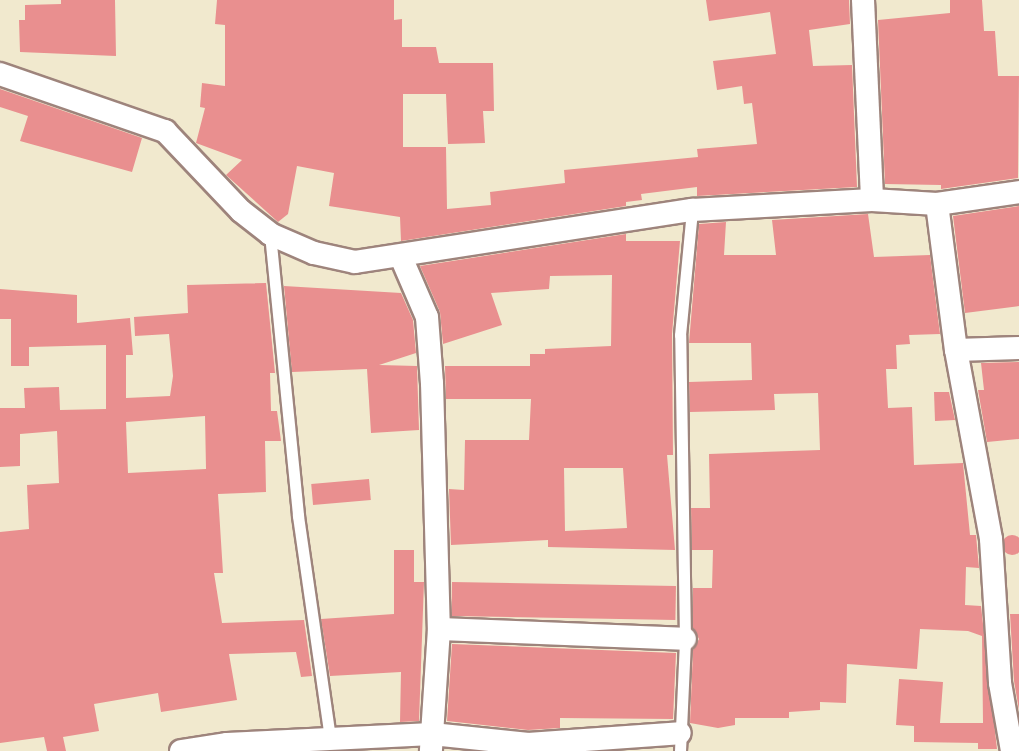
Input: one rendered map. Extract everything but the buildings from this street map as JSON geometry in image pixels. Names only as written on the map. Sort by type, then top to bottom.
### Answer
[{"type":"street","points":[[863,0],[872,200]]},
{"type":"street","points":[[0,74],[165,131],[241,211],[270,234],[314,253],[355,262],[692,210],[872,200],[937,204],[1019,192]]},
{"type":"street","points":[[937,204],[956,350],[991,539],[1000,683],[1012,751]]},
{"type":"street","points":[[401,257],[427,317],[439,629],[431,743]]},
{"type":"street","points":[[956,350],[1019,348]]},
{"type":"street","points":[[439,629],[685,639]]},
{"type":"street","points":[[181,751],[330,739],[528,744],[680,742]]},
{"type":"lane","points":[[680,742],[685,639],[680,335],[692,210]]},
{"type":"lane","points":[[270,234],[298,516],[330,739]]}]
